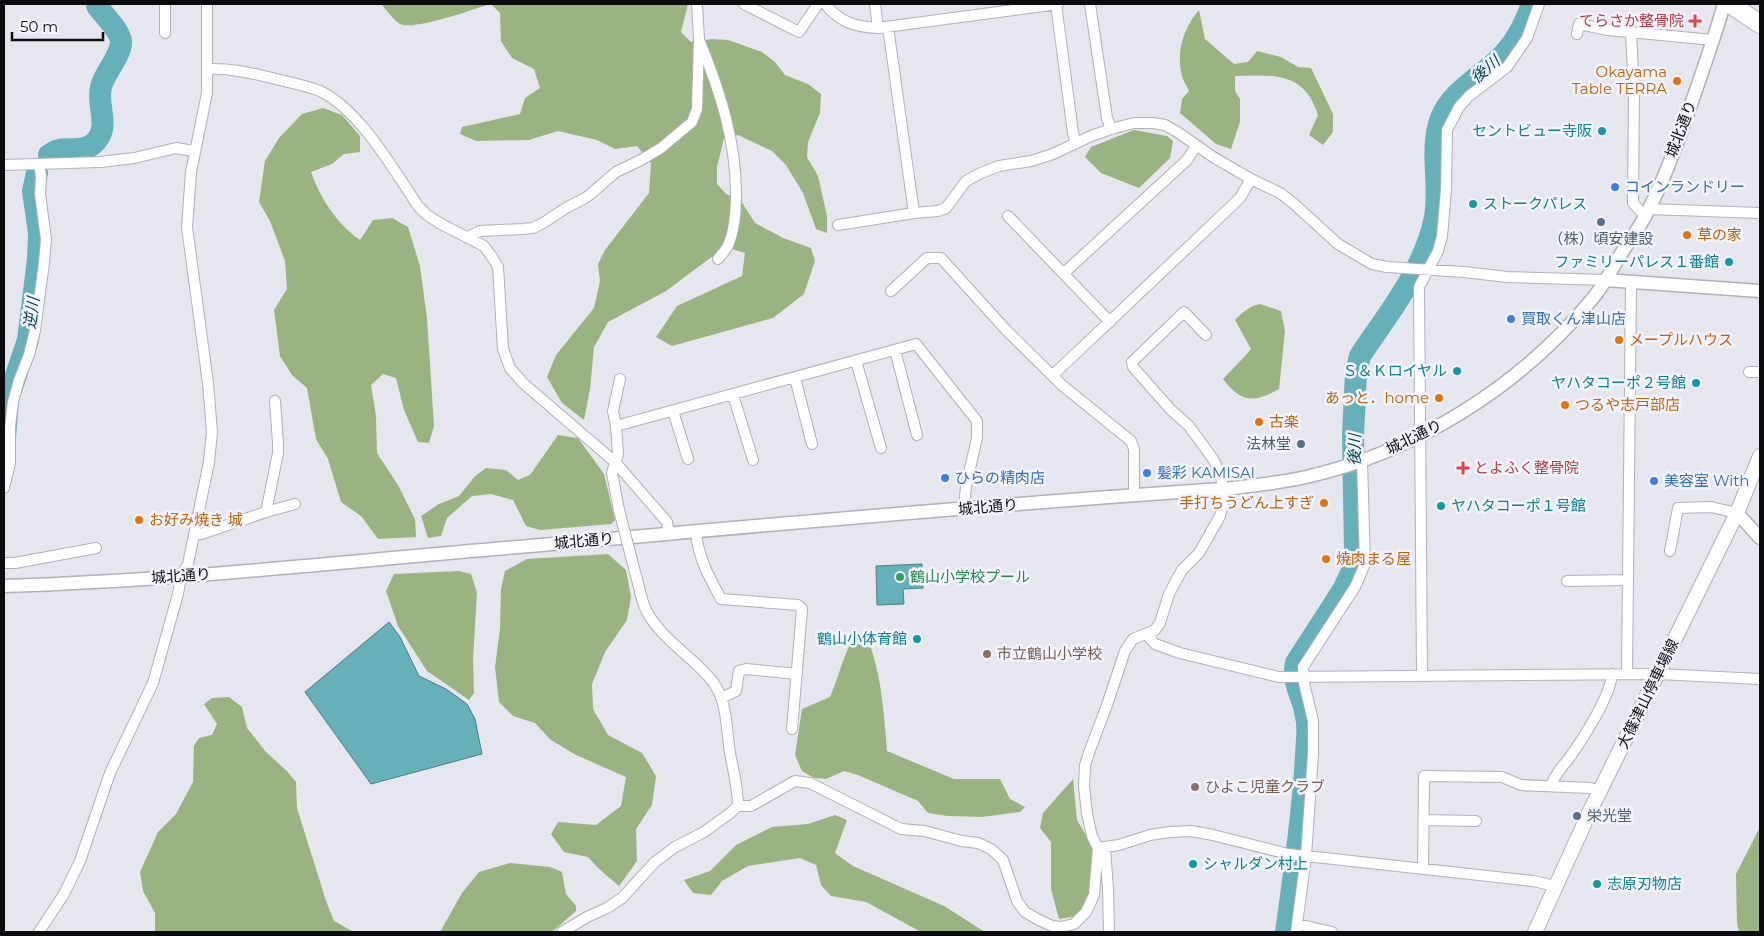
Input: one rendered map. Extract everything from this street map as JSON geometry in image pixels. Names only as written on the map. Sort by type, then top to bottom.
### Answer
[{"type":"highway","points":[[1730,4],[1756,22]]},
{"type":"main road","name":"大篠津山停車場線","points":[[1535,932],[1600,791],[1737,513],[1760,456]]},
{"type":"street","points":[[165,4],[165,33]]},
{"type":"street","points":[[39,932],[64,894],[80,861],[110,773],[153,682],[176,603],[181,576],[188,564],[212,448],[208,383],[187,227],[194,151],[208,93],[207,4]]},
{"type":"street","points":[[468,237],[480,231],[533,228],[543,223],[572,204],[588,197],[616,172],[661,148],[692,122],[697,109],[697,4]]},
{"type":"street","points":[[744,4],[799,32],[818,4]]},
{"type":"street","points":[[825,4],[834,15],[845,22],[862,27],[883,27],[1057,4],[1073,133],[1076,142]]},
{"type":"street","points":[[875,4],[883,27],[914,213]]},
{"type":"street","points":[[1090,4],[1107,118],[1111,129]]},
{"type":"street","points":[[1422,675],[1419,288],[1426,270],[1438,250],[1443,229],[1447,130],[1459,107],[1469,96],[1507,67],[1527,38],[1539,4]]},
{"type":"street","name":"城北通り","points":[[4,586],[73,584],[181,576],[1259,485],[1306,476],[1361,461],[1420,436],[1495,390],[1565,330],[1594,297],[1647,213],[1682,130],[1724,4]]},
{"type":"street","points":[[1577,34],[1579,24],[1608,30],[1713,40]]},
{"type":"street","points":[[1631,32],[1634,91],[1633,203],[1647,213],[1760,213]]},
{"type":"street","points":[[698,39],[714,77],[732,138],[736,174],[734,226],[729,245],[718,259]]},
{"type":"street","points":[[208,69],[221,68],[306,86],[333,99],[343,106],[360,124],[418,206],[427,215],[484,246],[498,266],[503,349],[510,368],[523,383],[615,462],[667,522],[669,534]]},
{"type":"street","points":[[838,225],[938,211],[946,208],[966,182],[981,173],[999,166],[1031,161],[1053,154],[1076,142],[1111,129],[1134,123],[1153,123],[1165,125],[1196,146],[1280,194],[1293,203],[1338,244],[1372,264],[1407,269],[1506,277],[1605,280],[1760,290]]},
{"type":"street","points":[[1064,273],[1187,160],[1196,146]]},
{"type":"street","points":[[4,165],[101,162],[134,158],[176,148],[194,151]]},
{"type":"street","points":[[4,488],[10,463],[10,426],[13,402],[19,380],[30,355],[44,264],[46,239],[40,194],[41,176],[39,164]]},
{"type":"street","points":[[1053,375],[1240,198],[1251,179]]},
{"type":"street","points":[[1008,216],[1110,322]]},
{"type":"street","points":[[891,291],[927,258],[941,258],[1006,330],[1063,386],[1131,441],[1134,449],[1134,495]]},
{"type":"street","points":[[1627,674],[1630,283]]},
{"type":"street","points":[[1109,932],[1108,873],[1101,848],[1092,836],[1087,814],[1084,786],[1085,765],[1124,651],[1133,639],[1155,630],[1160,624],[1169,594],[1182,570],[1199,553],[1220,516],[1224,500],[1221,475],[1214,459],[1190,426],[1171,410],[1133,367],[1132,362],[1184,312],[1206,335]]},
{"type":"street","points":[[616,426],[916,344],[977,421],[977,438],[966,486],[964,509]]},
{"type":"street","points":[[894,350],[917,435]]},
{"type":"street","points":[[856,361],[881,448]]},
{"type":"street","points":[[1749,372],[1760,372]]},
{"type":"street","points":[[795,378],[812,444]]},
{"type":"street","points":[[620,379],[613,411],[618,454],[612,473],[619,510],[635,572],[647,612],[662,633],[710,678],[721,698],[726,713],[730,750],[738,792],[738,806]]},
{"type":"street","points":[[733,395],[753,460]]},
{"type":"street","points":[[266,512],[278,443],[275,401]]},
{"type":"street","points":[[673,411],[688,459]]},
{"type":"street","points":[[1297,677],[1355,587],[1365,564],[1361,461]]},
{"type":"street","points":[[195,534],[202,534],[295,504]]},
{"type":"street","points":[[1670,551],[1678,508],[1712,507],[1737,513],[1760,538]]},
{"type":"street","points":[[696,532],[701,561],[721,599],[798,605],[802,609],[792,728]]},
{"type":"street","points":[[4,563],[15,563],[96,548]]},
{"type":"street","points":[[1567,581],[1627,580]]},
{"type":"street","points":[[1146,634],[1155,644],[1180,653],[1279,676],[1658,674],[1760,679]]},
{"type":"street","points":[[721,698],[736,691],[739,671],[746,669],[797,674]]},
{"type":"street","points":[[1551,786],[1553,780],[1590,726],[1612,683],[1612,674]]},
{"type":"street","points":[[1297,677],[1313,722],[1313,754],[1297,928],[1332,932]]},
{"type":"street","points":[[1423,869],[1424,776],[1502,777],[1521,784],[1590,788],[1600,791]]},
{"type":"street","points":[[562,932],[622,898],[655,862],[675,847],[704,832],[738,806],[751,806],[795,781],[810,783],[901,828],[924,831],[962,842],[978,843],[991,849],[1003,860],[1017,900],[1025,912],[1052,926],[1061,927],[1074,924],[1086,912],[1094,895],[1101,848]]},
{"type":"street","points":[[1424,820],[1476,821]]},
{"type":"street","points":[[1101,848],[1150,835],[1191,831],[1288,854],[1533,881],[1549,883],[1555,886]]},
{"type":"green space","points":[[381,4],[490,4],[430,22],[407,25],[397,22]]},
{"type":"green space","points":[[491,4],[688,4],[681,32],[691,42],[713,39],[728,40],[762,52],[775,62],[785,75],[808,84],[821,94],[820,113],[808,142],[807,157],[818,176],[827,216],[827,233],[816,229],[803,193],[786,165],[772,151],[738,135],[724,138],[717,167],[717,184],[726,194],[741,201],[755,223],[783,238],[811,248],[815,261],[804,294],[773,318],[672,346],[656,337],[677,306],[742,276],[745,253],[725,247],[666,291],[608,322],[594,347],[590,389],[584,420],[562,403],[547,377],[556,355],[594,308],[600,281],[598,264],[605,250],[649,193],[651,163],[637,146],[615,149],[597,140],[558,131],[529,140],[476,141],[460,134],[462,127],[520,114],[525,98],[540,88],[534,69],[512,58],[501,41],[500,13]]},
{"type":"green space","points":[[1199,10],[1205,39],[1234,64],[1248,62],[1257,51],[1281,57],[1298,67],[1311,68],[1333,114],[1333,132],[1323,145],[1309,135],[1318,115],[1312,101],[1296,83],[1274,76],[1235,76],[1235,91],[1240,99],[1240,122],[1231,149],[1216,144],[1180,113],[1182,99],[1189,91],[1183,80],[1180,67],[1182,41],[1193,17]]},
{"type":"green space","points":[[323,108],[342,115],[360,136],[360,152],[344,154],[332,164],[311,172],[324,201],[344,226],[360,240],[373,220],[392,218],[408,227],[420,266],[427,318],[434,426],[429,443],[418,442],[404,410],[396,378],[383,374],[371,385],[376,416],[377,453],[398,485],[415,519],[416,537],[378,539],[361,516],[341,502],[328,459],[316,439],[307,388],[292,375],[280,356],[274,310],[287,289],[285,261],[270,221],[259,202],[265,161],[279,138],[302,114]]},
{"type":"green space","points":[[1134,130],[1167,136],[1173,141],[1170,158],[1139,188],[1101,173],[1085,157],[1091,147]]},
{"type":"green space","points":[[1260,304],[1281,311],[1285,331],[1279,389],[1262,397],[1248,398],[1236,392],[1223,379],[1251,349],[1235,320],[1249,308]]},
{"type":"green space","points":[[558,435],[578,438],[604,474],[615,520],[611,524],[540,530],[526,526],[513,500],[491,494],[472,496],[447,518],[441,536],[428,538],[421,516],[439,504],[459,496],[475,476],[486,468],[506,470],[518,480],[530,475]]},
{"type":"green space","points":[[608,554],[626,570],[631,597],[627,620],[605,652],[592,684],[593,709],[608,735],[642,753],[656,776],[652,805],[636,829],[637,861],[619,886],[588,857],[564,852],[551,834],[558,822],[596,825],[621,806],[626,777],[576,755],[551,740],[535,723],[513,716],[499,702],[495,667],[500,629],[501,589],[505,571],[527,559]]},
{"type":"green space","points":[[459,571],[471,574],[477,593],[473,659],[474,693],[469,700],[427,671],[398,626],[386,591],[394,574]]},
{"type":"green space","points":[[851,642],[871,648],[875,660],[884,711],[887,751],[954,779],[1000,779],[1010,799],[1025,807],[1020,812],[982,817],[948,816],[928,813],[918,801],[858,775],[844,771],[826,779],[814,778],[802,771],[795,755],[802,709],[830,697]]},
{"type":"green space","points":[[229,697],[242,707],[247,728],[266,752],[296,782],[297,808],[326,901],[334,921],[354,932],[155,932],[155,913],[143,891],[140,872],[158,832],[176,814],[193,782],[194,746],[199,738],[212,735],[217,724],[204,704],[212,698]]},
{"type":"green space","points":[[1073,779],[1077,820],[1092,846],[1090,895],[1077,916],[1059,919],[1051,889],[1051,842],[1040,828],[1043,813]]},
{"type":"green space","points":[[835,815],[847,820],[835,853],[853,866],[944,906],[985,932],[921,932],[866,902],[831,896],[821,885],[816,865],[800,858],[748,866],[722,881],[711,895],[693,893],[684,880],[710,871],[736,845],[772,827],[808,824]]},
{"type":"green space","points":[[1760,827],[1760,932],[1739,932],[1737,923],[1736,874]]},
{"type":"green space","points":[[510,863],[550,867],[562,872],[566,894],[576,906],[576,911],[552,932],[440,932],[462,893],[479,872]]},
{"type":"water","name":"鶴山小学校プール","points":[[922,564],[923,588],[903,589],[904,604],[877,605],[876,566]]},
{"type":"water","points":[[389,622],[400,637],[419,676],[446,689],[467,704],[475,719],[482,754],[371,784],[305,692]]},
{"type":"waterway","name":"逆川","points":[[49,155],[58,150],[85,148],[93,144],[99,138],[102,131],[101,87],[119,52],[121,41],[118,32],[97,4]]},
{"type":"waterway","name":"後川","points":[[1286,932],[1296,860],[1307,735],[1306,714],[1296,682],[1295,670],[1296,663],[1343,590],[1354,567],[1353,435],[1356,373],[1360,356],[1415,272],[1430,236],[1435,217],[1437,192],[1435,155],[1441,118],[1446,108],[1459,92],[1499,59],[1510,47],[1523,26],[1532,4]]},
{"type":"waterway","name":"逆川","points":[[4,451],[8,399],[28,340],[38,259],[39,233],[33,191],[37,173]]},
{"type":"place","name":"てらさか整骨院","points":[[1695,21]]},
{"type":"place","name":"Okayama Table TERRA","points":[[1677,81]]},
{"type":"place","name":"セントビュー寺阪","points":[[1602,131]]},
{"type":"place","name":"コインランドリー","points":[[1615,187]]},
{"type":"place","name":"ストークパレス","points":[[1473,204]]},
{"type":"place","name":"（株）頃安建設","points":[[1601,222]]},
{"type":"place","name":"草の家","points":[[1687,235]]},
{"type":"place","name":"ファミリーパレス１番館","points":[[1729,262]]},
{"type":"place","name":"買取くん津山店","points":[[1511,319]]},
{"type":"place","name":"メープルハウス","points":[[1619,340]]},
{"type":"place","name":"Ｓ＆Ｋロイヤル","points":[[1457,371]]},
{"type":"place","name":"ヤハタコーポ２号館","points":[[1696,383]]},
{"type":"place","name":"あっと．home","points":[[1439,398]]},
{"type":"place","name":"つるや志戸部店","points":[[1565,405]]},
{"type":"place","name":"古楽","points":[[1259,422]]},
{"type":"place","name":"法林堂","points":[[1301,444]]},
{"type":"place","name":"とよふく整骨院","points":[[1463,468]]},
{"type":"place","name":"髪彩 KAMISAl","points":[[1147,473]]},
{"type":"place","name":"ひらの精肉店","points":[[945,478]]},
{"type":"place","name":"美容室 With","points":[[1654,481]]},
{"type":"place","name":"手打ちうどん上すぎ","points":[[1324,503]]},
{"type":"place","name":"ヤハタコーポ１号館","points":[[1441,506]]},
{"type":"place","name":"お好み焼き 城","points":[[139,520]]},
{"type":"place","name":"焼肉まる屋","points":[[1326,559]]},
{"type":"place","name":"鶴山小学校プール","points":[[900,577]]},
{"type":"place","name":"鶴山小体育館","points":[[917,639]]},
{"type":"place","name":"市立鶴山小学校","points":[[987,654]]},
{"type":"place","name":"ひよこ児童クラブ","points":[[1195,787]]},
{"type":"place","name":"栄光堂","points":[[1577,816]]},
{"type":"place","name":"シャルダン村上","points":[[1193,864]]},
{"type":"place","name":"志原刃物店","points":[[1597,884]]}]
